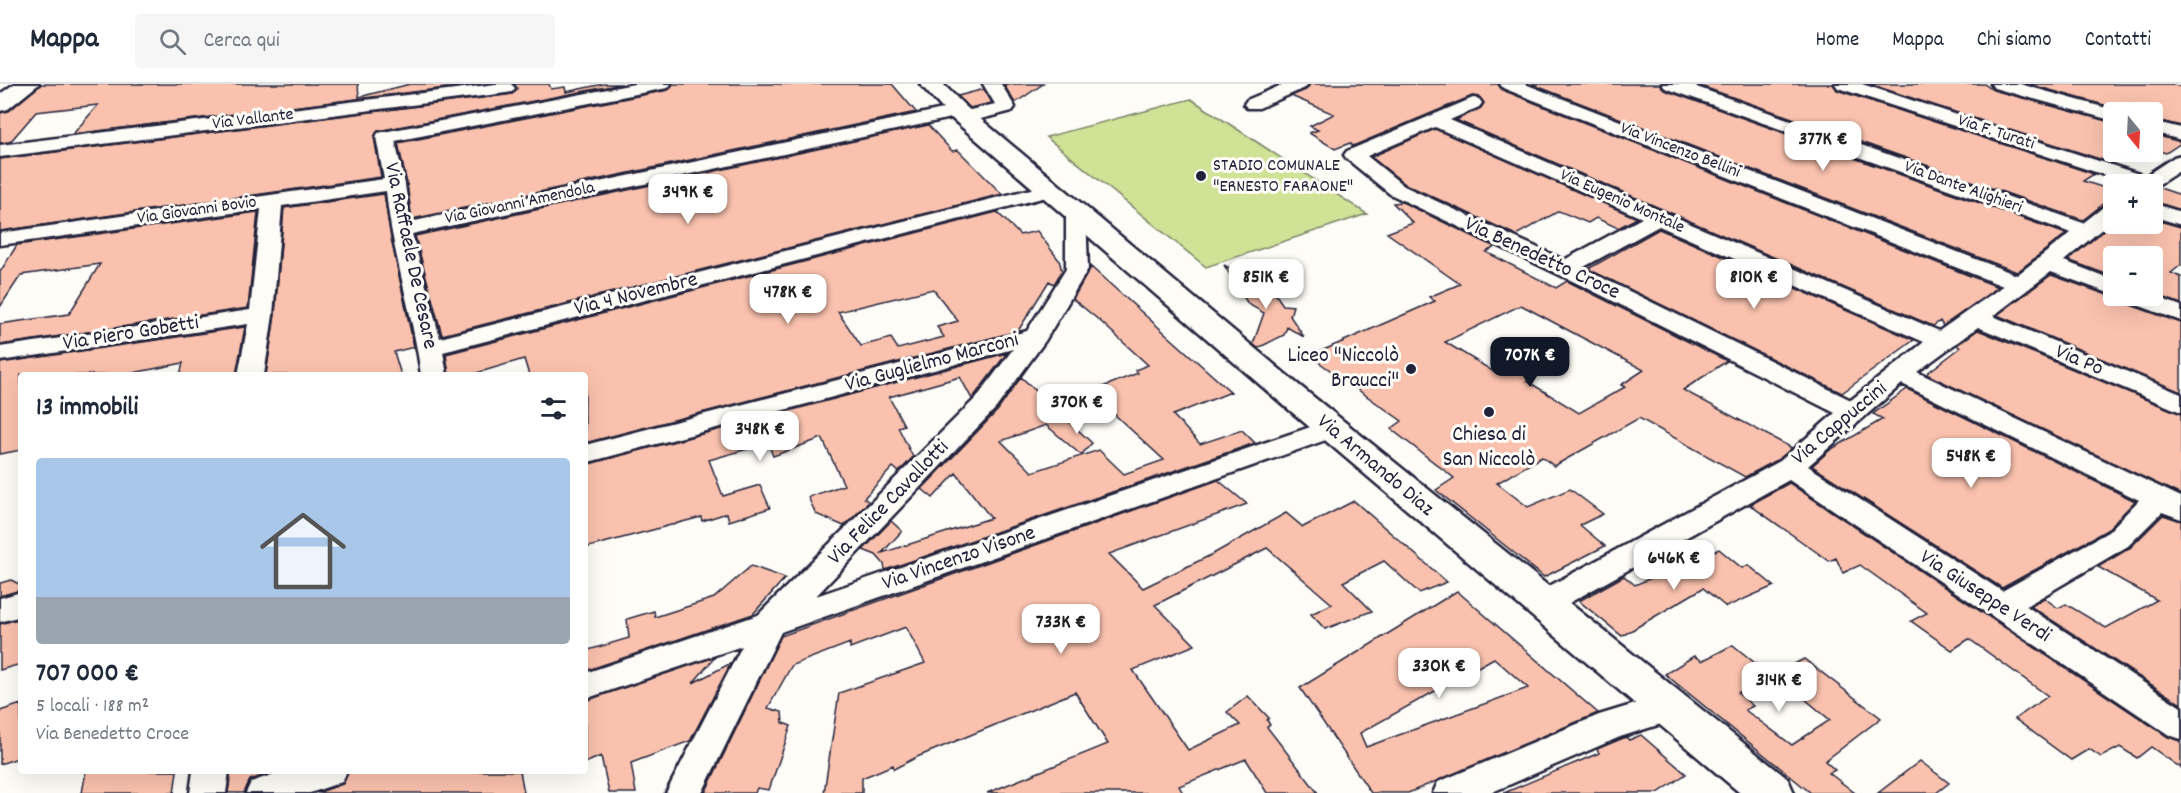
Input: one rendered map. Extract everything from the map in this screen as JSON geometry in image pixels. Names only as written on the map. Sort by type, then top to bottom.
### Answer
[{"type":"street","points":[[0,104],[28,84]]},
{"type":"street","points":[[505,86],[513,112],[662,84]]},
{"type":"street","name":"Via Armando Diaz","points":[[931,84],[961,114],[1331,429],[1772,793]]},
{"type":"street","points":[[961,114],[1006,107],[992,84]]},
{"type":"street","points":[[1253,104],[1299,84]]},
{"type":"street","name":"Via Vincenzo Bellini","points":[[1509,84],[2019,284]]},
{"type":"street","name":"Via Dante Alighieri","points":[[1671,84],[2086,231]]},
{"type":"street","name":"Via F. Turati","points":[[1844,84],[2117,174]]},
{"type":"street","points":[[2000,84],[2103,113]]},
{"type":"street","name":"Via Vallante","points":[[0,151],[505,86]]},
{"type":"street","name":"Via Benedetto Croce","points":[[1473,103],[1354,155],[1397,190],[1564,269],[1852,411]]},
{"type":"street","name":"Via Raffaele De Cesare","points":[[434,372],[430,348],[400,230],[395,184],[385,137],[513,112]]},
{"type":"street","name":"Via Giovanni Amendola","points":[[400,230],[961,114]]},
{"type":"street","name":"Via Eugenio Montale","points":[[1435,120],[1941,341]]},
{"type":"street","points":[[2163,129],[2181,134]]},
{"type":"street","points":[[2162,174],[2181,161]]},
{"type":"street","name":"Via Giovanni Bovio","points":[[0,239],[395,184]]},
{"type":"street","name":"Via 4 Novembre","points":[[430,348],[1051,190]]},
{"type":"street","points":[[252,372],[261,315],[272,200]]},
{"type":"street","name":"Via Felice Cavallotti","points":[[684,793],[769,624],[987,402],[1036,336],[1077,269],[1076,211]]},
{"type":"street","points":[[2163,213],[2181,219]]},
{"type":"street","name":"Via Cappuccini","points":[[1542,604],[1790,467],[1852,411],[1941,341],[1976,318],[2048,263],[2103,217]]},
{"type":"street","points":[[1564,269],[1657,218]]},
{"type":"street","points":[[2048,263],[2103,284]]},
{"type":"street","points":[[2160,306],[2181,314]]},
{"type":"street","name":"Via Piero Gobetti","points":[[0,354],[261,315]]},
{"type":"street","name":"Via Po","points":[[1976,318],[2181,404]]},
{"type":"street","name":"Via Guglielmo Marconi","points":[[588,453],[1036,336]]},
{"type":"street","points":[[1901,374],[2169,504],[2118,539],[1999,607]]},
{"type":"street","name":"Via Vincenzo Visone","points":[[588,685],[1331,429]]},
{"type":"street","name":"Via Giuseppe Verdi","points":[[1790,467],[2181,725]]},
{"type":"street","points":[[0,610],[18,605]]},
{"type":"street","points":[[1450,793],[1611,725],[1668,708]]},
{"type":"street","points":[[208,793],[211,774]]},
{"type":"street","points":[[264,793],[321,774]]},
{"type":"green space","name":"STADIO COMUNALE \"ERNESTO FARAONE\"","points":[[1191,99],[1367,214],[1206,267],[1046,137]]},
{"type":"building","points":[[41,84],[358,84],[359,97],[410,84],[478,84],[73,134],[98,105],[36,112],[10,142],[0,143],[0,113],[9,111]]},
{"type":"building","points":[[514,84],[549,84],[551,89],[565,87],[566,92],[603,84],[622,84],[378,131],[374,137],[381,177],[0,231],[0,159],[506,95],[512,94],[517,89]]},
{"type":"building","points":[[673,84],[892,84],[916,112],[412,219],[398,143],[668,90]]},
{"type":"building","points":[[1043,84],[1015,103],[1004,85]]},
{"type":"building","points":[[1310,84],[1498,84],[1502,90],[1998,287],[1943,326],[1940,321],[1933,326],[1456,120],[1481,108],[1484,103],[1479,97],[1472,96],[1353,146],[1350,143],[1335,149],[1309,133],[1318,130],[1310,126],[1334,114],[1291,96],[1306,90]]},
{"type":"building","points":[[1531,84],[1660,84],[1664,90],[2066,234],[2017,272]]},
{"type":"building","points":[[1695,84],[1833,84],[1837,90],[2094,174],[2083,181],[2103,187],[2103,204],[2083,220]]},
{"type":"building","points":[[1869,84],[1984,84],[1993,90],[2103,120],[2103,160]]},
{"type":"building","points":[[2028,84],[2170,84],[2181,87],[2181,126],[2163,122],[2163,102],[2103,102],[2103,105]]},
{"type":"building","points":[[984,89],[992,103],[970,108],[958,96]]},
{"type":"building","points":[[928,125],[952,151],[958,150],[1002,194],[442,335],[415,236]]},
{"type":"building","points":[[1435,129],[1637,218],[1618,228],[1596,218],[1588,223],[1559,211],[1516,235],[1405,184],[1371,157]]},
{"type":"building","points":[[2163,137],[2181,142],[2181,143],[2166,153],[2163,152]]},
{"type":"building","points":[[2163,189],[2181,195],[2181,210],[2163,204]]},
{"type":"building","points":[[384,194],[414,347],[394,352],[400,372],[266,372],[275,315],[284,208]]},
{"type":"building","points":[[1402,202],[1495,247],[1486,252],[1556,288],[1567,281],[1727,361],[1683,390],[1792,448],[1779,459],[1745,477],[1639,418],[1554,466],[1542,457],[1497,483],[1528,507],[1570,489],[1603,514],[1580,525],[1605,546],[1544,577],[1436,490],[1454,478],[1391,429],[1402,421],[1310,356],[1435,301],[1429,297],[1460,284],[1387,233],[1413,223],[1393,203]],"holes":[[[1521,305],[1644,370],[1621,385],[1625,387],[1579,413],[1527,381],[1542,372],[1520,359],[1494,372],[1445,342]]]},
{"type":"building","points":[[258,212],[248,308],[0,345],[0,324],[69,314],[100,264],[21,275],[0,307],[0,272],[17,245]]},
{"type":"building","points":[[997,212],[1020,235],[1037,231],[1059,260],[1062,271],[1054,284],[1049,281],[1018,331],[588,442],[588,372],[528,372],[524,359],[480,372],[449,372],[446,354]],"holes":[[[933,289],[958,321],[937,327],[944,337],[898,349],[891,338],[861,346],[838,312]]]},
{"type":"building","points":[[2163,222],[2181,227],[2181,265],[2171,273],[2181,277],[2181,304],[2163,297],[2163,246],[2103,246],[2103,273],[2068,260],[2103,231],[2103,234],[2163,234]]},
{"type":"building","points":[[1659,229],[1914,340],[1842,393],[1588,269]]},
{"type":"building","points":[[1224,265],[1271,292],[1272,289],[1283,305],[1293,306],[1290,316],[1304,337],[1287,327],[1284,335],[1258,348],[1253,344],[1264,313],[1248,304]]},
{"type":"building","points":[[1091,267],[1231,392],[1173,415],[1200,444],[1242,430],[1255,443],[885,570],[884,564],[876,555],[863,550],[891,521],[902,531],[882,553],[991,518],[956,473],[933,498],[922,489],[998,410],[1021,377],[1092,443],[1081,455],[1046,425],[1001,441],[1032,472],[1099,450],[1124,474],[1164,460],[1090,392],[1138,373],[1135,370],[1148,365],[1073,299]]},
{"type":"building","points":[[2051,275],[2103,293],[2103,306],[2133,306],[2181,323],[2181,392],[1997,315]]},
{"type":"building","points":[[245,327],[237,372],[181,372],[183,363],[138,372],[18,372],[18,451],[0,454],[0,363]]},
{"type":"building","points":[[1978,330],[2181,414],[2181,495],[1926,374],[1960,348],[1957,345]]},
{"type":"building","points":[[1007,353],[972,399],[960,377],[889,397],[904,425],[898,427],[913,457],[899,472],[893,467],[864,498],[869,502],[844,526],[816,514],[808,497],[844,485],[822,438],[773,456],[768,443],[709,460],[723,496],[760,485],[770,508],[729,521],[727,513],[702,521],[701,517],[588,547],[588,464]]},
{"type":"building","points":[[1907,389],[2135,501],[2107,530],[2002,588],[1812,466],[1830,450],[1883,419],[1873,414]]},
{"type":"building","points":[[1218,480],[1247,504],[1109,554],[1143,588],[1213,554],[1286,513],[1303,527],[1354,501],[1447,582],[1419,593],[1384,561],[1343,582],[1372,611],[1325,629],[1311,614],[1332,604],[1267,548],[1155,605],[1195,645],[1133,670],[1188,750],[1240,725],[1227,712],[1248,696],[1269,718],[1267,720],[1270,725],[1267,727],[1318,793],[1267,793],[1246,759],[1179,786],[1183,793],[987,793],[1108,744],[1075,692],[917,757],[894,769],[893,765],[862,778],[862,793],[824,793],[839,693],[925,663],[906,627],[850,648],[850,643],[792,665],[768,708],[782,712],[783,723],[791,726],[769,790],[757,788],[755,793],[705,793],[781,636]]},
{"type":"building","points":[[1789,483],[2168,737],[2181,741],[2181,768],[2151,747],[2137,758],[2120,747],[2101,757],[2089,749],[2071,760],[2015,719],[2048,696],[1969,639],[1952,650],[1911,621],[1927,613],[1860,565],[1843,573],[1836,558],[1829,561],[1750,505]]},
{"type":"building","points":[[2163,515],[2181,521],[2181,704],[2030,606],[2044,598],[2058,608],[2066,604],[2106,628],[2157,600],[2098,567],[2130,548]]},
{"type":"building","points":[[1719,549],[1742,568],[1748,565],[1774,586],[1726,607],[1703,588],[1622,636],[1579,601],[1624,576],[1635,585]]},
{"type":"building","points":[[751,566],[785,578],[753,614],[588,670],[588,650],[629,638],[627,619],[654,611],[655,617],[714,598]]},
{"type":"building","points":[[11,580],[18,584],[18,591],[0,596],[0,583]]},
{"type":"building","points":[[1457,591],[1598,713],[1408,793],[1371,793],[1300,688]],"holes":[[[1494,658],[1528,688],[1366,747],[1360,733]]]},
{"type":"building","points":[[18,619],[18,665],[0,670],[0,624]]},
{"type":"building","points":[[1733,645],[1767,673],[1738,693],[1753,706],[1745,710],[1792,745],[1830,720],[1775,674],[1804,659],[1881,718],[1825,761],[1835,770],[1829,773],[1855,793],[1811,793],[1665,674],[1694,656],[1702,661]]},
{"type":"building","points":[[715,657],[693,683],[731,663],[690,741],[631,763],[636,793],[609,793],[601,756],[588,762],[588,700]]},
{"type":"building","points":[[18,705],[18,758],[0,764],[0,711]]},
{"type":"building","points":[[1641,735],[1686,774],[1658,793],[1504,793],[1599,753],[1597,749],[1626,737],[1629,740]]},
{"type":"building","points":[[1920,761],[1949,783],[1936,793],[1878,793]]},
{"type":"building","points":[[85,774],[177,774],[174,793],[82,793]]},
{"type":"building","points":[[231,774],[267,774],[250,780],[244,793],[228,793]]},
{"type":"building","points":[[348,774],[521,774],[524,793],[317,793],[343,784]]},
{"type":"place","name":"STADIO COMUNALE \"ERNESTO FARAONE\"","points":[[1201,176]]},
{"type":"place","name":"Liceo \"Niccolò Braucci\"","points":[[1411,369]]},
{"type":"place","name":"Chiesa di San Niccolò","points":[[1489,412]]}]
